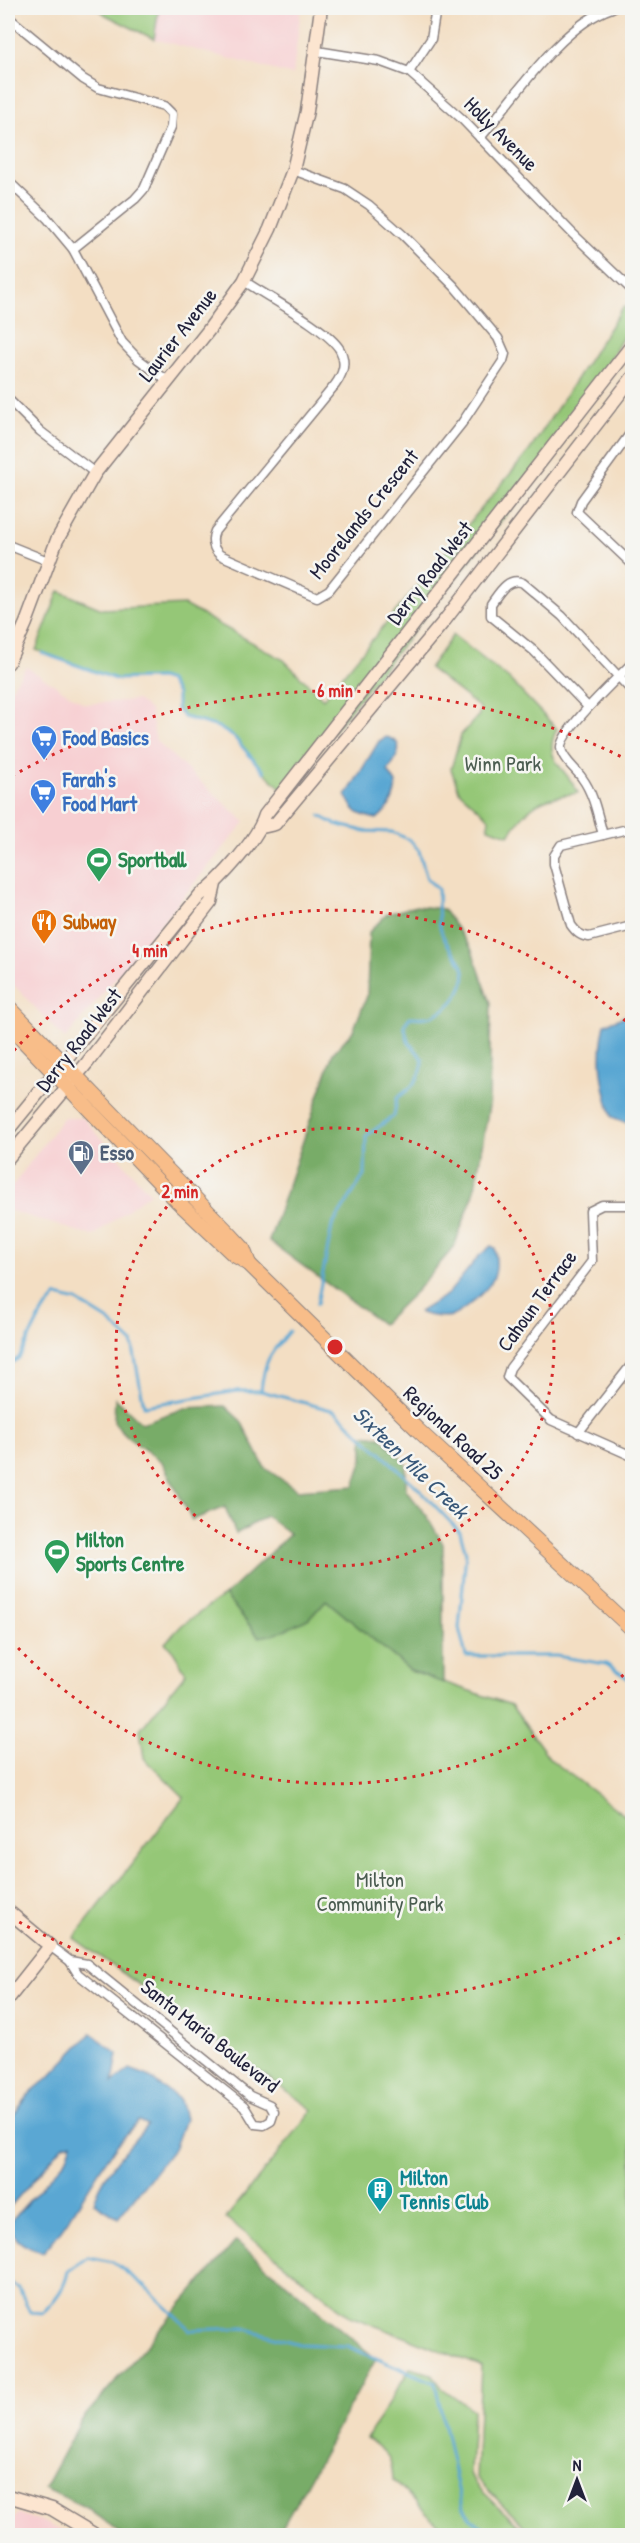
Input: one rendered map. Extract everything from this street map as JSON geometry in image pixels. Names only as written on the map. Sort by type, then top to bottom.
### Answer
[{"type":"main road","name":"Laurier Avenue","points":[[8,663],[26,623],[57,540],[94,473],[244,281],[270,229],[293,170],[307,111],[317,51],[321,8]]},
{"type":"main road","name":"Derry Road West","points":[[8,1130],[200,895],[215,884],[261,827],[265,815],[633,345]]},
{"type":"main road","name":"Derry Road West","points":[[261,827],[275,824],[431,638],[633,378]]},
{"type":"main road","name":"Derry Road West","points":[[8,1158],[76,1076],[211,902],[215,884]]},
{"type":"main road","name":"Regional Road 25","points":[[8,1006],[236,1240],[243,1248],[249,1264]]},
{"type":"main road","name":"Regional Road 25","points":[[8,1025],[66,1088],[234,1256],[249,1264],[418,1430],[633,1629]]},
{"type":"main road","name":"Santa Maria Boulevard","points":[[8,1911],[50,1946]]},
{"type":"main road","points":[[8,1999],[50,1946]]},
{"type":"main road","points":[[8,2496],[52,2509],[97,2535]]},
{"type":"street","points":[[410,72],[431,39],[436,8]]},
{"type":"street","points":[[480,138],[554,48],[581,24],[606,8]]},
{"type":"street","points":[[8,17],[83,79],[98,88],[164,106],[172,114],[173,120],[168,135],[144,189],[135,199],[73,249]]},
{"type":"street","name":"Holly Avenue","points":[[317,51],[379,61],[410,72],[480,138],[580,241],[633,290]]},
{"type":"street","name":"Moorelands Crescent","points":[[244,281],[292,311],[335,344],[342,356],[343,369],[335,385],[215,531],[212,536],[213,545],[220,555],[316,597],[329,590],[467,415],[503,361],[505,354],[498,338],[454,286],[369,205],[345,189],[293,170]]},
{"type":"street","points":[[8,181],[47,218],[73,249],[122,342],[138,359],[168,381]]},
{"type":"street","points":[[8,399],[40,431],[94,473]]},
{"type":"street","points":[[632,434],[581,501],[578,512],[633,564]]},
{"type":"street","points":[[8,545],[48,561]]},
{"type":"street","points":[[588,707],[534,651],[491,616],[490,604],[508,583],[518,581],[524,584],[562,616],[633,691]]},
{"type":"street","points":[[603,835],[584,779],[560,748],[566,734],[588,707],[633,663]]},
{"type":"street","points":[[633,828],[561,845],[554,856],[554,864],[571,925],[582,936],[589,937],[633,926]]},
{"type":"street","name":"Cahoun Terrace","points":[[633,1204],[602,1205],[590,1211],[588,1218],[592,1261],[507,1374],[513,1385],[551,1420],[633,1456]]},
{"type":"street","points":[[578,1433],[633,1364]]},
{"type":"street","name":"Santa Maria Boulevard","points":[[50,1946],[70,1960],[87,1964],[250,2096],[270,2105],[274,2112],[271,2121],[264,2126],[252,2122],[244,2106],[78,1974],[70,1960]]},
{"type":"shaded area","points":[[159,8],[301,8],[293,75],[154,39]]},
{"type":"shaded area","points":[[26,667],[85,704],[137,700],[150,710],[156,741],[245,822],[65,1039],[8,979],[8,693]]},
{"type":"shaded area","points":[[63,1118],[83,1118],[150,1193],[93,1236],[8,1210],[8,1192]]},
{"type":"shaded area","points":[[18,2514],[41,2521],[70,2535],[8,2535],[8,2526]]},
{"type":"green space","points":[[97,8],[159,8],[154,39],[106,15]]},
{"type":"green space","points":[[623,307],[632,308],[632,321],[561,446],[285,792],[234,737],[218,727],[184,717],[177,709],[177,694],[169,681],[160,678],[116,679],[36,650],[59,591],[102,609],[184,605],[284,660],[323,699],[530,450]]},
{"type":"green space","name":"Winn Park","points":[[453,635],[509,679],[557,729],[552,749],[554,756],[578,793],[554,797],[537,804],[524,815],[509,835],[488,828],[489,818],[459,791],[451,769],[461,735],[479,715],[480,708],[429,668]]},
{"type":"green space","points":[[416,906],[443,909],[471,948],[491,1003],[489,1106],[474,1193],[454,1247],[417,1290],[382,1324],[269,1241],[333,1053],[353,1031],[367,996],[369,932],[387,914]]},
{"type":"green space","points":[[115,1398],[142,1423],[185,1408],[225,1406],[241,1421],[265,1468],[297,1490],[354,1486],[363,1459],[363,1435],[381,1437],[406,1464],[406,1490],[427,1516],[443,1544],[443,1683],[411,1671],[326,1600],[310,1618],[276,1634],[259,1637],[225,1595],[290,1534],[266,1516],[236,1534],[225,1507],[192,1520],[162,1462],[127,1437],[114,1422]]},
{"type":"green space","name":"Milton Community Park","points":[[225,1595],[259,1637],[310,1618],[326,1600],[411,1671],[511,1705],[550,1759],[632,1821],[632,2535],[533,2535],[476,2478],[481,2366],[350,2316],[226,2218],[313,2110],[74,1938],[184,1797],[144,1758],[140,1730],[186,1673],[171,1648],[165,1643],[182,1625]]},
{"type":"green space","points":[[236,2241],[376,2359],[278,2535],[123,2535],[89,2509],[44,2488],[80,2422]]},
{"type":"green space","points":[[410,2368],[432,2374],[442,2388],[473,2410],[470,2473],[475,2484],[528,2535],[448,2535],[393,2480],[387,2455],[367,2438]]},
{"type":"water","points":[[386,737],[393,739],[398,747],[397,756],[388,771],[396,783],[391,803],[377,819],[357,812],[346,796],[379,741]]},
{"type":"water","points":[[632,1013],[632,1125],[612,1117],[603,1082],[601,1048],[605,1024]]},
{"type":"water","points":[[491,1246],[495,1248],[495,1273],[489,1285],[474,1301],[452,1316],[426,1315],[419,1312],[448,1294],[479,1256]]},
{"type":"water","points":[[91,2033],[118,2054],[113,2082],[130,2069],[146,2075],[180,2100],[185,2119],[175,2147],[118,2218],[94,2203],[109,2171],[147,2125],[139,2121],[112,2152],[68,2220],[43,2252],[21,2243],[8,2224],[66,2160],[72,2143],[64,2145],[8,2209],[8,2123],[31,2092],[48,2078]]},
{"type":"waterway","points":[[42,653],[116,679],[160,678],[169,681],[177,694],[177,709],[184,717],[218,727],[234,737],[264,772]]},
{"type":"waterway","points":[[317,1304],[332,1226],[365,1174],[366,1136],[394,1116],[397,1098],[412,1086],[421,1072],[423,1059],[408,1041],[404,1025],[410,1017],[431,1016],[447,1007],[457,996],[464,982],[463,967],[448,945],[440,927],[438,889],[427,879],[419,851],[410,840],[392,832],[364,831],[335,824],[320,816]]},
{"type":"waterway","name":"Sixteen Mile Creek","points":[[8,1365],[19,1358],[43,1311],[57,1296],[77,1301],[109,1321],[132,1342],[144,1406],[237,1391],[261,1391],[335,1411],[415,1485],[460,1532],[466,1553],[459,1628],[466,1656],[556,1656],[606,1664],[632,1681]]},
{"type":"waterway","points":[[261,1391],[269,1358],[289,1331]]},
{"type":"waterway","points":[[8,2283],[19,2288],[30,2312],[43,2313],[62,2289],[68,2271],[88,2257],[113,2262],[147,2288],[190,2330],[243,2328],[299,2344],[347,2346],[435,2383],[462,2508],[490,2536]]},
{"type":"place","name":"Food Basics","points":[[44,761]]},
{"type":"place","name":"Farah's Food Mart","points":[[43,815]]},
{"type":"place","name":"Sportball","points":[[99,883]]},
{"type":"place","name":"Subway","points":[[44,945]]},
{"type":"place","name":"Esso","points":[[81,1176]]},
{"type":"place","name":"Milton Sports Centre","points":[[57,1575]]},
{"type":"place","name":"Milton Tennis Club","points":[[380,2213]]}]
